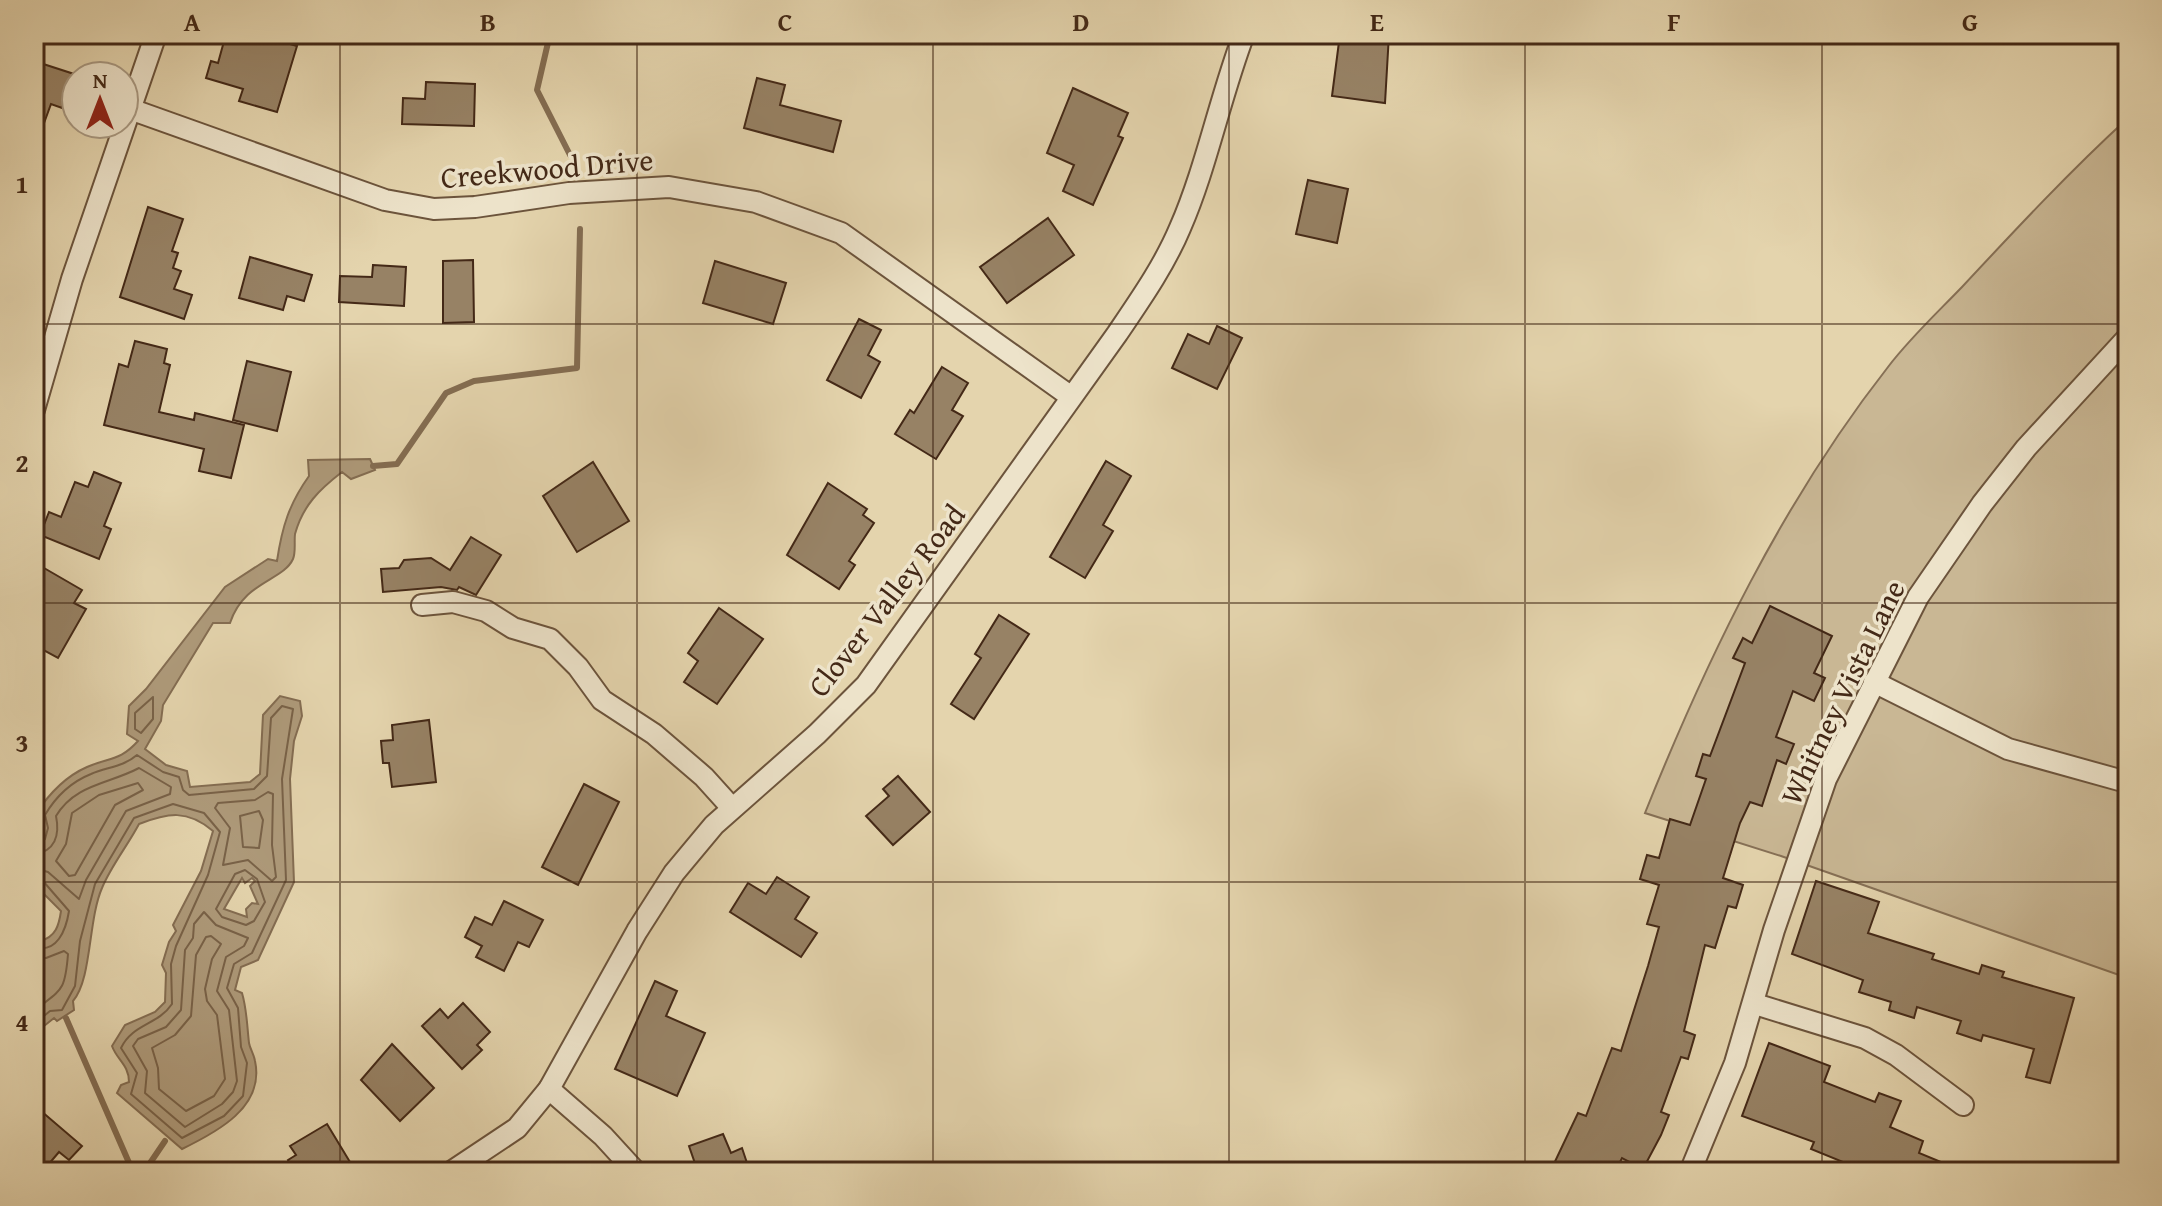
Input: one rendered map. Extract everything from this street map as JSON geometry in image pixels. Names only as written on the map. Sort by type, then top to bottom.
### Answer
[{"type":"street","points":[[140,80],[156,34]]},
{"type":"street","name":"Clover Valley Road","points":[[451,1172],[517,1128],[549,1089],[637,931],[674,873],[732,808],[817,734],[866,685],[1022,470],[1070,396],[1157,276],[1181,226],[1223,87],[1244,34]]},
{"type":"street","name":"Creekwood Drive","points":[[140,113],[385,200],[434,209],[475,207],[569,193],[669,187],[756,202],[841,233],[1070,396]]},
{"type":"street","points":[[34,410],[72,279],[119,140]]},
{"type":"street","name":"Whitney Vista Lane","points":[[1690,1172],[1755,1004],[1774,930],[1826,779],[1918,597],[1982,504],[2026,448],[2128,337]]},
{"type":"street","points":[[422,605],[453,602],[486,611],[513,628],[550,639],[578,667],[602,700],[654,734],[704,777],[732,808]]},
{"type":"street","points":[[1874,682],[2008,749],[2123,781]]},
{"type":"street","points":[[1755,1004],[1865,1038],[1896,1055],[1963,1105]]},
{"type":"street","points":[[549,1089],[603,1136],[636,1172]]},
{"type":"shaded area","points":[[2128,118],[2128,953],[2119,975],[1781,856],[1645,813],[1695,696],[1751,581],[1815,471],[1850,418],[1914,336],[2064,179]]},
{"type":"water","points":[[370,459],[375,470],[351,479],[342,472],[313,498],[298,524],[293,559],[281,572],[244,598],[230,623],[213,623],[163,705],[161,721],[145,749],[166,765],[187,771],[190,787],[250,782],[260,774],[263,715],[280,696],[300,701],[302,716],[294,741],[290,779],[294,882],[258,960],[241,967],[235,990],[242,993],[249,1043],[255,1061],[253,1092],[246,1105],[223,1126],[182,1149],[117,1093],[121,1085],[129,1082],[125,1067],[112,1046],[125,1025],[155,1012],[165,1002],[166,973],[162,965],[176,931],[173,925],[201,871],[213,831],[195,819],[177,815],[139,824],[102,888],[94,916],[84,979],[73,1001],[74,1010],[57,1021],[54,1018],[34,1034],[34,937],[40,941],[53,933],[61,911],[36,886],[38,831],[35,815],[64,781],[87,767],[120,755],[138,741],[127,734],[129,706],[146,689],[225,587],[268,559],[277,561],[287,516],[309,476],[308,460]],"holes":[[[242,878],[245,883],[252,878],[255,881],[250,886],[258,904],[252,903],[246,909],[247,917],[224,909]]]},
{"type":"building","points":[[226,34],[247,40],[249,34],[255,34],[297,46],[277,112],[239,101],[243,89],[206,78],[211,61],[218,63]]},
{"type":"building","points":[[1340,34],[1389,34],[1385,103],[1332,96]]},
{"type":"building","points":[[34,61],[60,69],[60,107],[51,104],[36,145]]},
{"type":"building","points":[[757,78],[785,85],[780,105],[841,121],[833,152],[744,128]]},
{"type":"building","points":[[426,82],[475,84],[474,126],[402,124],[403,98],[425,99]]},
{"type":"building","points":[[1073,88],[1128,113],[1118,136],[1123,138],[1093,205],[1063,191],[1074,165],[1047,153]]},
{"type":"building","points":[[1308,180],[1348,189],[1337,243],[1296,234]]},
{"type":"building","points":[[148,207],[183,219],[172,251],[178,253],[173,268],[181,271],[174,289],[192,295],[184,319],[120,297]]},
{"type":"building","points":[[1048,218],[1074,255],[1007,303],[980,267]]},
{"type":"building","points":[[250,257],[312,275],[304,301],[287,296],[283,310],[239,298]]},
{"type":"building","points":[[473,260],[474,322],[443,323],[443,261]]},
{"type":"building","points":[[715,261],[786,283],[773,324],[703,303]]},
{"type":"building","points":[[373,265],[406,267],[404,306],[339,302],[340,276],[372,277]]},
{"type":"building","points":[[859,319],[881,330],[868,355],[880,362],[861,398],[827,380]]},
{"type":"building","points":[[1217,326],[1242,338],[1217,389],[1172,368],[1188,334],[1209,344]]},
{"type":"building","points":[[135,341],[167,349],[164,363],[170,365],[159,412],[194,420],[195,413],[244,425],[231,478],[199,471],[204,449],[104,425],[119,364],[128,367]]},
{"type":"building","points":[[247,361],[291,372],[277,431],[233,420]]},
{"type":"building","points":[[942,367],[968,383],[952,410],[963,416],[936,459],[895,434],[910,410],[914,413]]},
{"type":"building","points":[[1106,461],[1131,476],[1103,525],[1113,531],[1085,578],[1050,557]]},
{"type":"building","points":[[593,462],[629,521],[577,552],[543,496]]},
{"type":"building","points":[[94,472],[121,483],[104,526],[111,529],[99,559],[40,535],[49,512],[61,517],[75,482],[88,487]]},
{"type":"building","points":[[828,483],[867,509],[863,515],[874,523],[849,561],[855,565],[839,589],[787,555]]},
{"type":"building","points":[[471,537],[501,555],[476,595],[459,587],[457,590],[441,587],[383,592],[381,569],[399,568],[404,560],[431,558],[450,570]]},
{"type":"building","points":[[44,568],[82,590],[74,603],[86,609],[58,658],[34,645],[34,586]]},
{"type":"building","points":[[1770,606],[1832,636],[1814,673],[1825,678],[1814,701],[1793,691],[1776,737],[1794,744],[1786,764],[1777,760],[1762,806],[1750,802],[1740,823],[1723,878],[1743,885],[1736,908],[1728,906],[1715,948],[1705,945],[1684,1031],[1695,1035],[1688,1059],[1681,1057],[1661,1112],[1669,1115],[1643,1169],[1622,1158],[1615,1172],[1550,1172],[1578,1113],[1586,1116],[1612,1048],[1621,1051],[1648,966],[1659,927],[1647,924],[1659,885],[1640,879],[1647,855],[1659,858],[1670,819],[1690,825],[1706,779],[1696,776],[1703,754],[1710,756],[1745,663],[1733,658],[1743,638],[1752,643]]},
{"type":"building","points":[[719,608],[763,639],[717,704],[684,682],[698,661],[688,653]]},
{"type":"building","points":[[999,615],[1029,634],[974,719],[951,704],[981,658],[975,654]]},
{"type":"building","points":[[429,720],[436,782],[392,787],[389,763],[383,763],[381,741],[393,740],[392,725]]},
{"type":"building","points":[[898,776],[930,812],[893,845],[866,816],[889,796],[883,789]]},
{"type":"building","points":[[584,784],[619,802],[578,885],[542,867]]},
{"type":"building","points":[[777,877],[809,897],[795,919],[817,933],[801,957],[730,912],[748,883],[766,894]]},
{"type":"building","points":[[1816,881],[1879,902],[1868,933],[1934,954],[1932,959],[1979,974],[1982,965],[2004,972],[2002,977],[2074,998],[2050,1083],[2026,1077],[2034,1049],[1983,1035],[1981,1041],[1957,1033],[1961,1021],[1917,1007],[1914,1018],[1889,1010],[1891,1002],[1859,992],[1863,980],[1792,954]]},
{"type":"building","points":[[504,901],[543,920],[529,947],[518,942],[504,971],[476,957],[482,946],[465,937],[475,917],[492,925]]},
{"type":"building","points":[[655,981],[677,991],[666,1016],[705,1033],[677,1096],[615,1069]]},
{"type":"building","points":[[463,1003],[490,1032],[477,1045],[482,1050],[462,1069],[422,1026],[440,1009],[448,1018]]},
{"type":"building","points":[[1769,1043],[1830,1066],[1824,1082],[1875,1102],[1879,1093],[1901,1101],[1890,1127],[1923,1141],[1919,1153],[1965,1172],[1845,1172],[1848,1164],[1811,1149],[1814,1142],[1742,1116]]},
{"type":"building","points":[[392,1044],[434,1088],[400,1121],[361,1080]]},
{"type":"building","points":[[34,1105],[82,1146],[69,1160],[59,1152],[42,1172],[34,1172]]},
{"type":"building","points":[[327,1124],[356,1172],[295,1172],[288,1160],[296,1155],[290,1146]]},
{"type":"building","points":[[723,1134],[731,1153],[742,1148],[750,1172],[698,1172],[689,1146]]},
{"type":"waterway","points":[[550,34],[537,90],[570,155]]},
{"type":"waterway","points":[[373,466],[397,464],[446,393],[474,381],[577,368],[580,229]]},
{"type":"waterway","points":[[66,1018],[133,1172]]},
{"type":"waterway","points":[[144,1172],[165,1141]]}]
